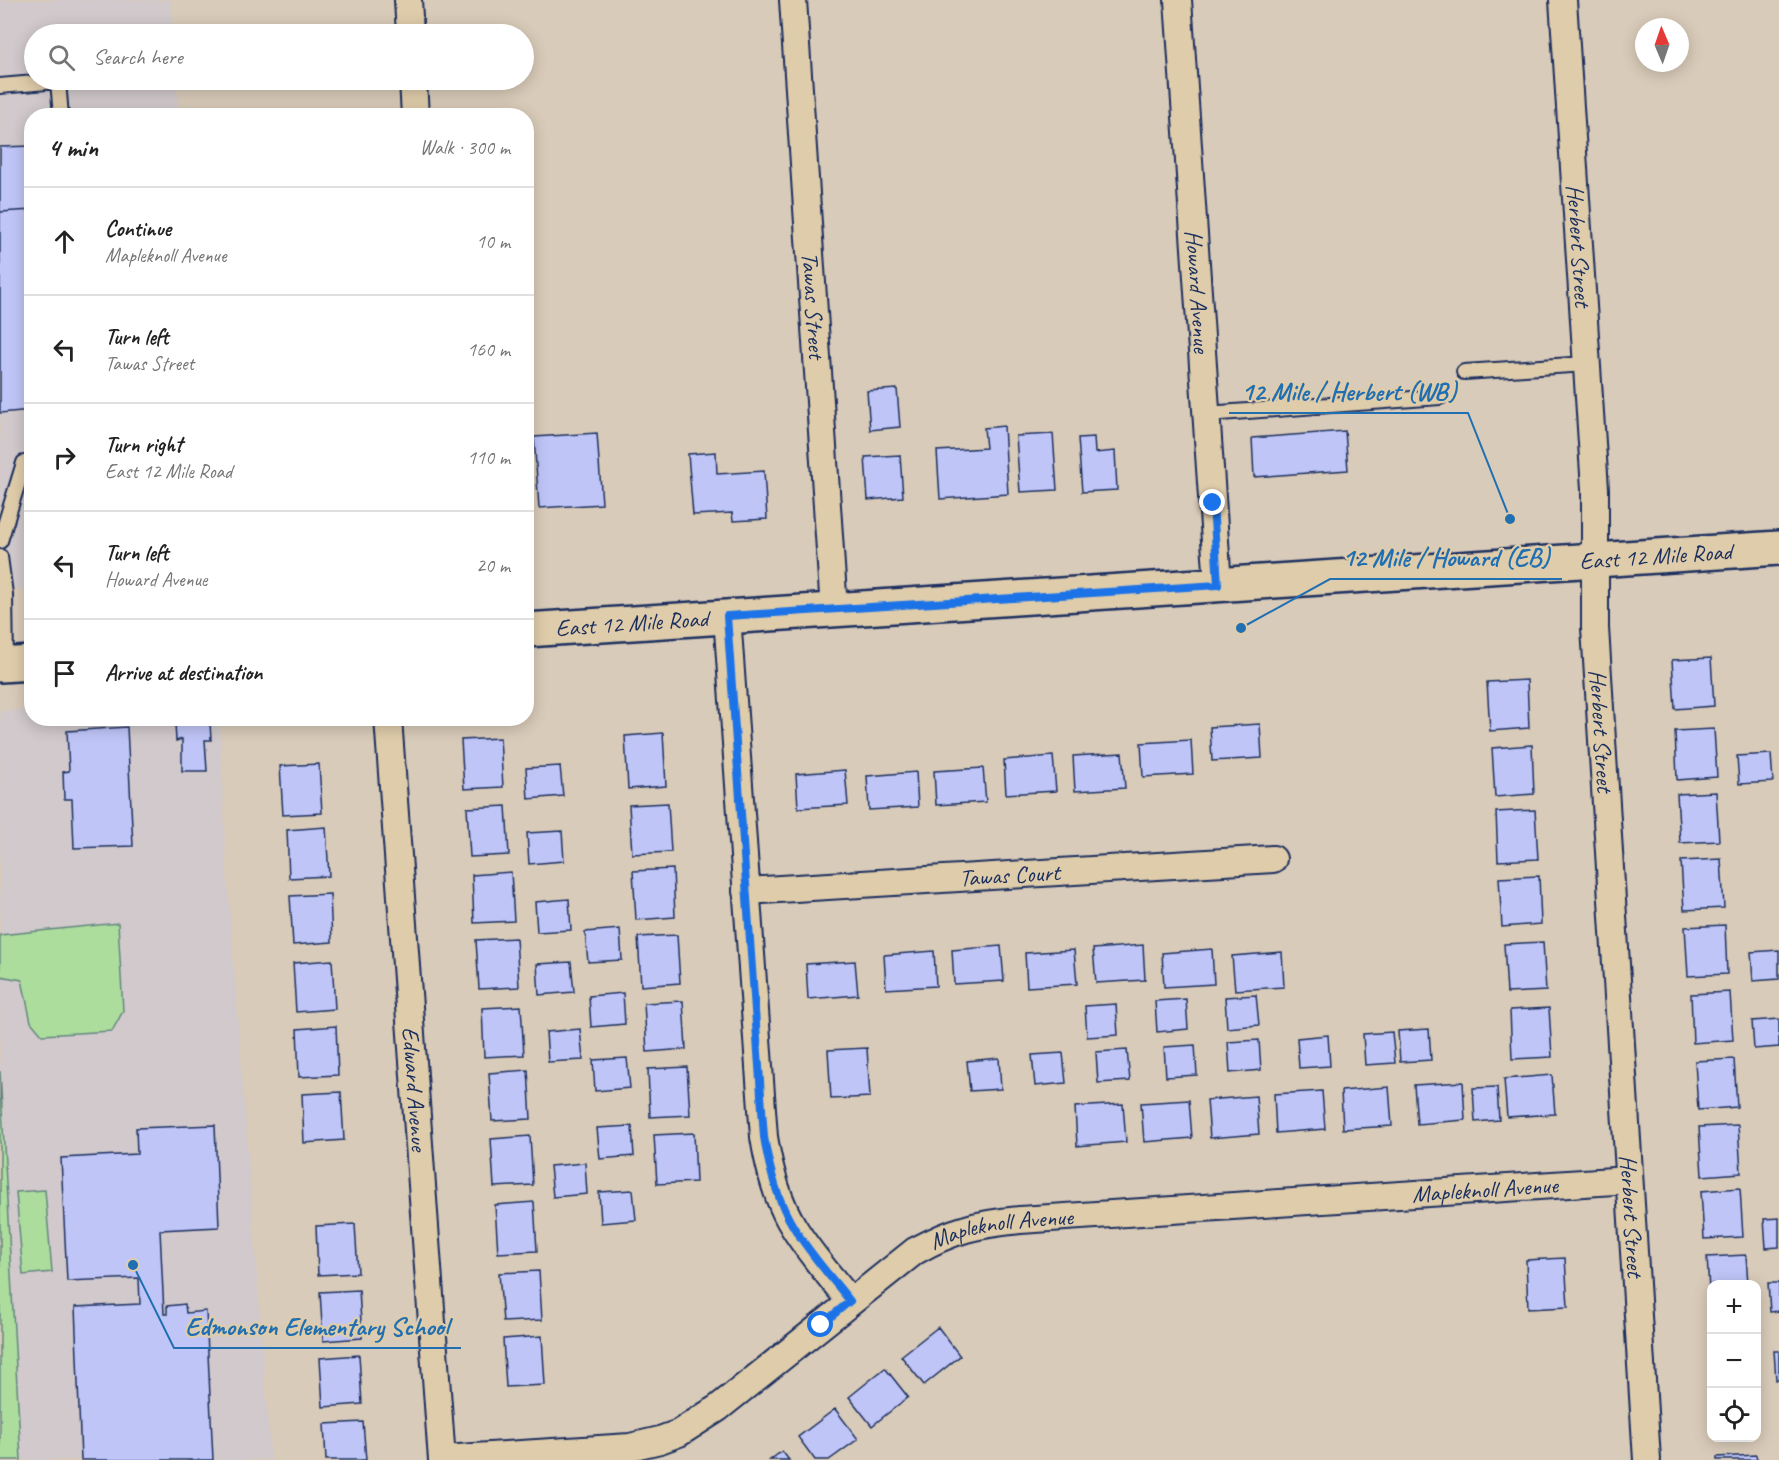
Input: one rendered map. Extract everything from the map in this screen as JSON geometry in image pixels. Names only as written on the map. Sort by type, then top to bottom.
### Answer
[{"type":"main road","name":"East 12 Mile Road","points":[[534,629],[1596,558],[1779,548]]},
{"type":"street","points":[[408,0],[409,24]]},
{"type":"street","name":"Tawas Street","points":[[793,0],[834,610]]},
{"type":"street","name":"Howard Avenue","points":[[1178,0],[1218,585]]},
{"type":"street","name":"Herbert Street","points":[[1563,0],[1595,489],[1595,628],[1647,1460]]},
{"type":"street","points":[[414,90],[415,108]]},
{"type":"street","points":[[727,616],[764,1137],[769,1165],[779,1197],[792,1225],[850,1301]]},
{"type":"street","name":"Edward Avenue","points":[[389,726],[442,1459]]},
{"type":"street","name":"Tawas Court","points":[[746,891],[1273,859]]},
{"type":"street","name":"Mapleknoll Avenue","points":[[442,1459],[630,1447],[679,1433],[718,1408],[915,1251],[939,1237],[961,1229],[987,1223],[1629,1180]]},
{"type":"lane","points":[[0,86],[24,84]]},
{"type":"lane","points":[[59,90],[60,108]]},
{"type":"lane","points":[[1464,372],[1587,364]]},
{"type":"lane","points":[[1206,414],[1440,397]]},
{"type":"lane","points":[[0,542],[24,463]]},
{"type":"lane","points":[[0,557],[13,664]]},
{"type":"shaded area","points":[[0,0],[171,0],[172,24],[24,24],[24,90],[177,90],[178,108],[24,108],[24,588],[0,590]]},
{"type":"shaded area","points":[[24,709],[24,726],[220,727],[226,863],[271,1460],[21,1460],[0,1071],[0,711]]},
{"type":"green space","points":[[118,923],[123,1011],[112,1031],[42,1035],[31,1022],[22,980],[0,976],[0,935]]},
{"type":"green space","points":[[0,1071],[21,1460],[0,1460]]},
{"type":"green space","points":[[45,1190],[52,1272],[23,1275],[16,1192]]},
{"type":"building","points":[[24,146],[24,210],[0,212],[0,147]]},
{"type":"building","points":[[24,210],[24,411],[0,413],[0,212]]},
{"type":"building","points":[[897,389],[900,427],[870,430],[867,391]]},
{"type":"building","points":[[1004,426],[1008,494],[940,499],[937,451],[986,448],[984,428]]},
{"type":"building","points":[[1345,431],[1348,470],[1254,477],[1252,438]]},
{"type":"building","points":[[597,433],[602,504],[539,508],[534,437]]},
{"type":"building","points":[[1053,434],[1057,490],[1020,492],[1016,436]]},
{"type":"building","points":[[1094,437],[1095,453],[1115,451],[1117,490],[1082,492],[1078,438]]},
{"type":"building","points":[[716,452],[717,474],[764,471],[767,519],[733,521],[732,513],[693,515],[688,454]]},
{"type":"building","points":[[900,455],[903,497],[868,500],[865,457]]},
{"type":"building","points":[[1711,658],[1714,706],[1675,709],[1672,660]]},
{"type":"building","points":[[1527,680],[1529,728],[1490,731],[1487,682]]},
{"type":"building","points":[[1260,724],[1262,758],[1212,761],[1210,727]]},
{"type":"building","points":[[175,726],[210,726],[211,740],[205,740],[207,771],[182,771],[182,739],[176,741]]},
{"type":"building","points":[[127,727],[133,846],[74,848],[72,799],[64,799],[63,772],[69,771],[67,731]]},
{"type":"building","points":[[1714,729],[1717,777],[1677,780],[1675,731]]},
{"type":"building","points":[[663,733],[666,786],[628,789],[625,736]]},
{"type":"building","points":[[500,738],[503,787],[464,789],[461,740]]},
{"type":"building","points":[[1191,740],[1193,774],[1143,777],[1141,743]]},
{"type":"building","points":[[1532,745],[1534,794],[1495,797],[1492,748]]},
{"type":"building","points":[[1122,753],[1125,788],[1075,791],[1073,756]]},
{"type":"building","points":[[1771,754],[1773,782],[1739,784],[1737,756]]},
{"type":"building","points":[[1053,756],[1056,791],[1006,794],[1004,760]]},
{"type":"building","points":[[319,764],[322,813],[283,815],[280,766]]},
{"type":"building","points":[[560,766],[563,796],[528,799],[526,768]]},
{"type":"building","points":[[983,768],[986,802],[936,805],[934,771]]},
{"type":"building","points":[[845,770],[848,805],[798,808],[796,774]]},
{"type":"building","points":[[916,772],[918,807],[869,810],[867,776]]},
{"type":"building","points":[[1716,792],[1719,841],[1680,843],[1677,794]]},
{"type":"building","points":[[668,803],[671,852],[632,854],[629,805]]},
{"type":"building","points":[[506,806],[509,855],[470,857],[467,808]]},
{"type":"building","points":[[1535,810],[1538,859],[1498,861],[1496,812]]},
{"type":"building","points":[[326,827],[329,876],[289,878],[287,830]]},
{"type":"building","points":[[562,831],[564,861],[529,864],[527,833]]},
{"type":"building","points":[[1721,859],[1724,908],[1684,910],[1681,861]]},
{"type":"building","points":[[673,869],[675,917],[636,920],[633,871]]},
{"type":"building","points":[[511,872],[514,921],[474,923],[472,875]]},
{"type":"building","points":[[1539,876],[1541,924],[1502,927],[1499,878]]},
{"type":"building","points":[[330,894],[332,942],[293,945],[290,896]]},
{"type":"building","points":[[569,899],[571,930],[537,932],[535,902]]},
{"type":"building","points":[[1725,925],[1727,974],[1688,976],[1685,927]]},
{"type":"building","points":[[620,929],[622,960],[588,962],[585,932]]},
{"type":"building","points":[[677,935],[680,983],[641,986],[638,937]]},
{"type":"building","points":[[516,938],[519,987],[479,989],[476,940]]},
{"type":"building","points":[[1543,942],[1546,991],[1507,993],[1504,944]]},
{"type":"building","points":[[1143,945],[1145,980],[1096,983],[1093,949]]},
{"type":"building","points":[[1001,946],[1004,981],[954,984],[952,950]]},
{"type":"building","points":[[1212,949],[1214,984],[1164,987],[1162,953]]},
{"type":"building","points":[[1074,950],[1077,984],[1027,987],[1025,953]]},
{"type":"building","points":[[1779,950],[1779,979],[1753,981],[1751,952]]},
{"type":"building","points":[[934,951],[936,986],[886,989],[884,955]]},
{"type":"building","points":[[1282,952],[1284,987],[1235,990],[1232,956]]},
{"type":"building","points":[[332,960],[335,1009],[296,1012],[293,963]]},
{"type":"building","points":[[855,961],[858,995],[808,999],[806,964]]},
{"type":"building","points":[[571,962],[574,992],[539,995],[537,964]]},
{"type":"building","points":[[1730,992],[1733,1040],[1693,1043],[1691,994]]},
{"type":"building","points":[[623,993],[625,1024],[591,1027],[589,996]]},
{"type":"building","points":[[1256,995],[1259,1025],[1227,1028],[1225,997]]},
{"type":"building","points":[[1186,999],[1188,1029],[1157,1032],[1155,1001]]},
{"type":"building","points":[[683,1001],[686,1049],[647,1052],[644,1003]]},
{"type":"building","points":[[1116,1004],[1118,1035],[1087,1037],[1085,1006]]},
{"type":"building","points":[[521,1006],[524,1055],[484,1057],[482,1008]]},
{"type":"building","points":[[1549,1008],[1552,1057],[1512,1059],[1510,1010]]},
{"type":"building","points":[[1779,1019],[1779,1047],[1754,1049],[1752,1021]]},
{"type":"building","points":[[336,1026],[338,1075],[299,1077],[297,1029]]},
{"type":"building","points":[[580,1029],[583,1060],[548,1062],[546,1032]]},
{"type":"building","points":[[1429,1029],[1431,1060],[1400,1062],[1398,1031]]},
{"type":"building","points":[[1392,1032],[1395,1063],[1365,1065],[1363,1034]]},
{"type":"building","points":[[1328,1035],[1330,1066],[1299,1068],[1297,1038]]},
{"type":"building","points":[[1259,1040],[1261,1070],[1230,1073],[1228,1042]]},
{"type":"building","points":[[1195,1045],[1197,1075],[1166,1077],[1164,1047]]},
{"type":"building","points":[[867,1048],[870,1097],[831,1099],[828,1050]]},
{"type":"building","points":[[1127,1050],[1130,1081],[1098,1083],[1096,1052]]},
{"type":"building","points":[[1063,1053],[1066,1083],[1035,1086],[1032,1055]]},
{"type":"building","points":[[627,1058],[630,1088],[595,1091],[593,1060]]},
{"type":"building","points":[[999,1058],[1001,1089],[970,1091],[967,1061]]},
{"type":"building","points":[[1734,1059],[1737,1107],[1698,1110],[1695,1061]]},
{"type":"building","points":[[687,1067],[690,1115],[650,1117],[648,1069]]},
{"type":"building","points":[[528,1070],[531,1119],[492,1121],[489,1073]]},
{"type":"building","points":[[1552,1075],[1555,1114],[1507,1117],[1504,1079]]},
{"type":"building","points":[[1463,1082],[1465,1120],[1417,1124],[1414,1085]]},
{"type":"building","points":[[1389,1087],[1392,1126],[1343,1129],[1341,1091]]},
{"type":"building","points":[[1497,1087],[1499,1120],[1475,1122],[1473,1088]]},
{"type":"building","points":[[1322,1091],[1325,1129],[1276,1133],[1274,1094]]},
{"type":"building","points":[[341,1092],[344,1140],[304,1143],[302,1094]]},
{"type":"building","points":[[1256,1096],[1259,1134],[1210,1138],[1207,1100]]},
{"type":"building","points":[[1189,1100],[1192,1138],[1144,1142],[1141,1103]]},
{"type":"building","points":[[1123,1104],[1126,1142],[1077,1146],[1075,1107]]},
{"type":"building","points":[[215,1125],[219,1227],[160,1230],[164,1314],[167,1314],[167,1306],[185,1304],[186,1313],[206,1311],[213,1460],[81,1460],[75,1307],[140,1304],[139,1278],[67,1281],[61,1158],[137,1154],[136,1128]]},
{"type":"building","points":[[1738,1125],[1741,1173],[1702,1176],[1699,1127]]},
{"type":"building","points":[[632,1126],[634,1156],[600,1159],[597,1128]]},
{"type":"building","points":[[694,1133],[696,1182],[657,1184],[654,1135]]},
{"type":"building","points":[[530,1136],[533,1185],[494,1187],[491,1139]]},
{"type":"building","points":[[585,1163],[587,1194],[553,1197],[550,1166]]},
{"type":"building","points":[[1740,1188],[1743,1237],[1704,1239],[1701,1191]]},
{"type":"building","points":[[633,1190],[636,1220],[601,1223],[599,1192]]},
{"type":"building","points":[[534,1202],[537,1251],[498,1253],[495,1205]]},
{"type":"building","points":[[1779,1218],[1779,1247],[1766,1248],[1764,1219]]},
{"type":"building","points":[[355,1224],[358,1273],[318,1275],[316,1226]]},
{"type":"building","points":[[1746,1255],[1748,1280],[1708,1280],[1707,1257]]},
{"type":"building","points":[[1565,1258],[1568,1307],[1528,1309],[1526,1260]]},
{"type":"building","points":[[539,1271],[542,1320],[503,1322],[499,1273]]},
{"type":"building","points":[[1768,1283],[1779,1283],[1779,1311],[1770,1312]]},
{"type":"building","points":[[359,1290],[362,1338],[323,1341],[320,1292]]},
{"type":"building","points":[[938,1327],[960,1356],[924,1385],[901,1356]]},
{"type":"building","points":[[542,1336],[545,1385],[506,1387],[503,1339]]},
{"type":"building","points":[[1774,1351],[1779,1351],[1779,1380],[1776,1380]]},
{"type":"building","points":[[359,1355],[362,1404],[323,1407],[320,1358]]},
{"type":"building","points":[[885,1368],[908,1397],[872,1426],[849,1397]]},
{"type":"building","points":[[835,1409],[858,1439],[829,1460],[815,1460],[798,1437]]},
{"type":"building","points":[[363,1422],[366,1460],[326,1460],[324,1424]]},
{"type":"building","points":[[782,1451],[789,1460],[770,1460]]},
{"type":"building","points":[[1756,1455],[1757,1460],[1717,1460],[1717,1457]]},
{"type":"place","name":"12 Mile / Herbert (WB)","points":[[1510,519]]},
{"type":"place","name":"12 Mile / Howard (EB)","points":[[1241,628]]},
{"type":"place","name":"Edmonson Elementary School","points":[[133,1265]]},
{"type":"route","points":[[821,1325],[850,1301],[792,1225],[779,1197],[769,1165],[764,1137],[727,616],[1218,585],[1213,503]]}]
